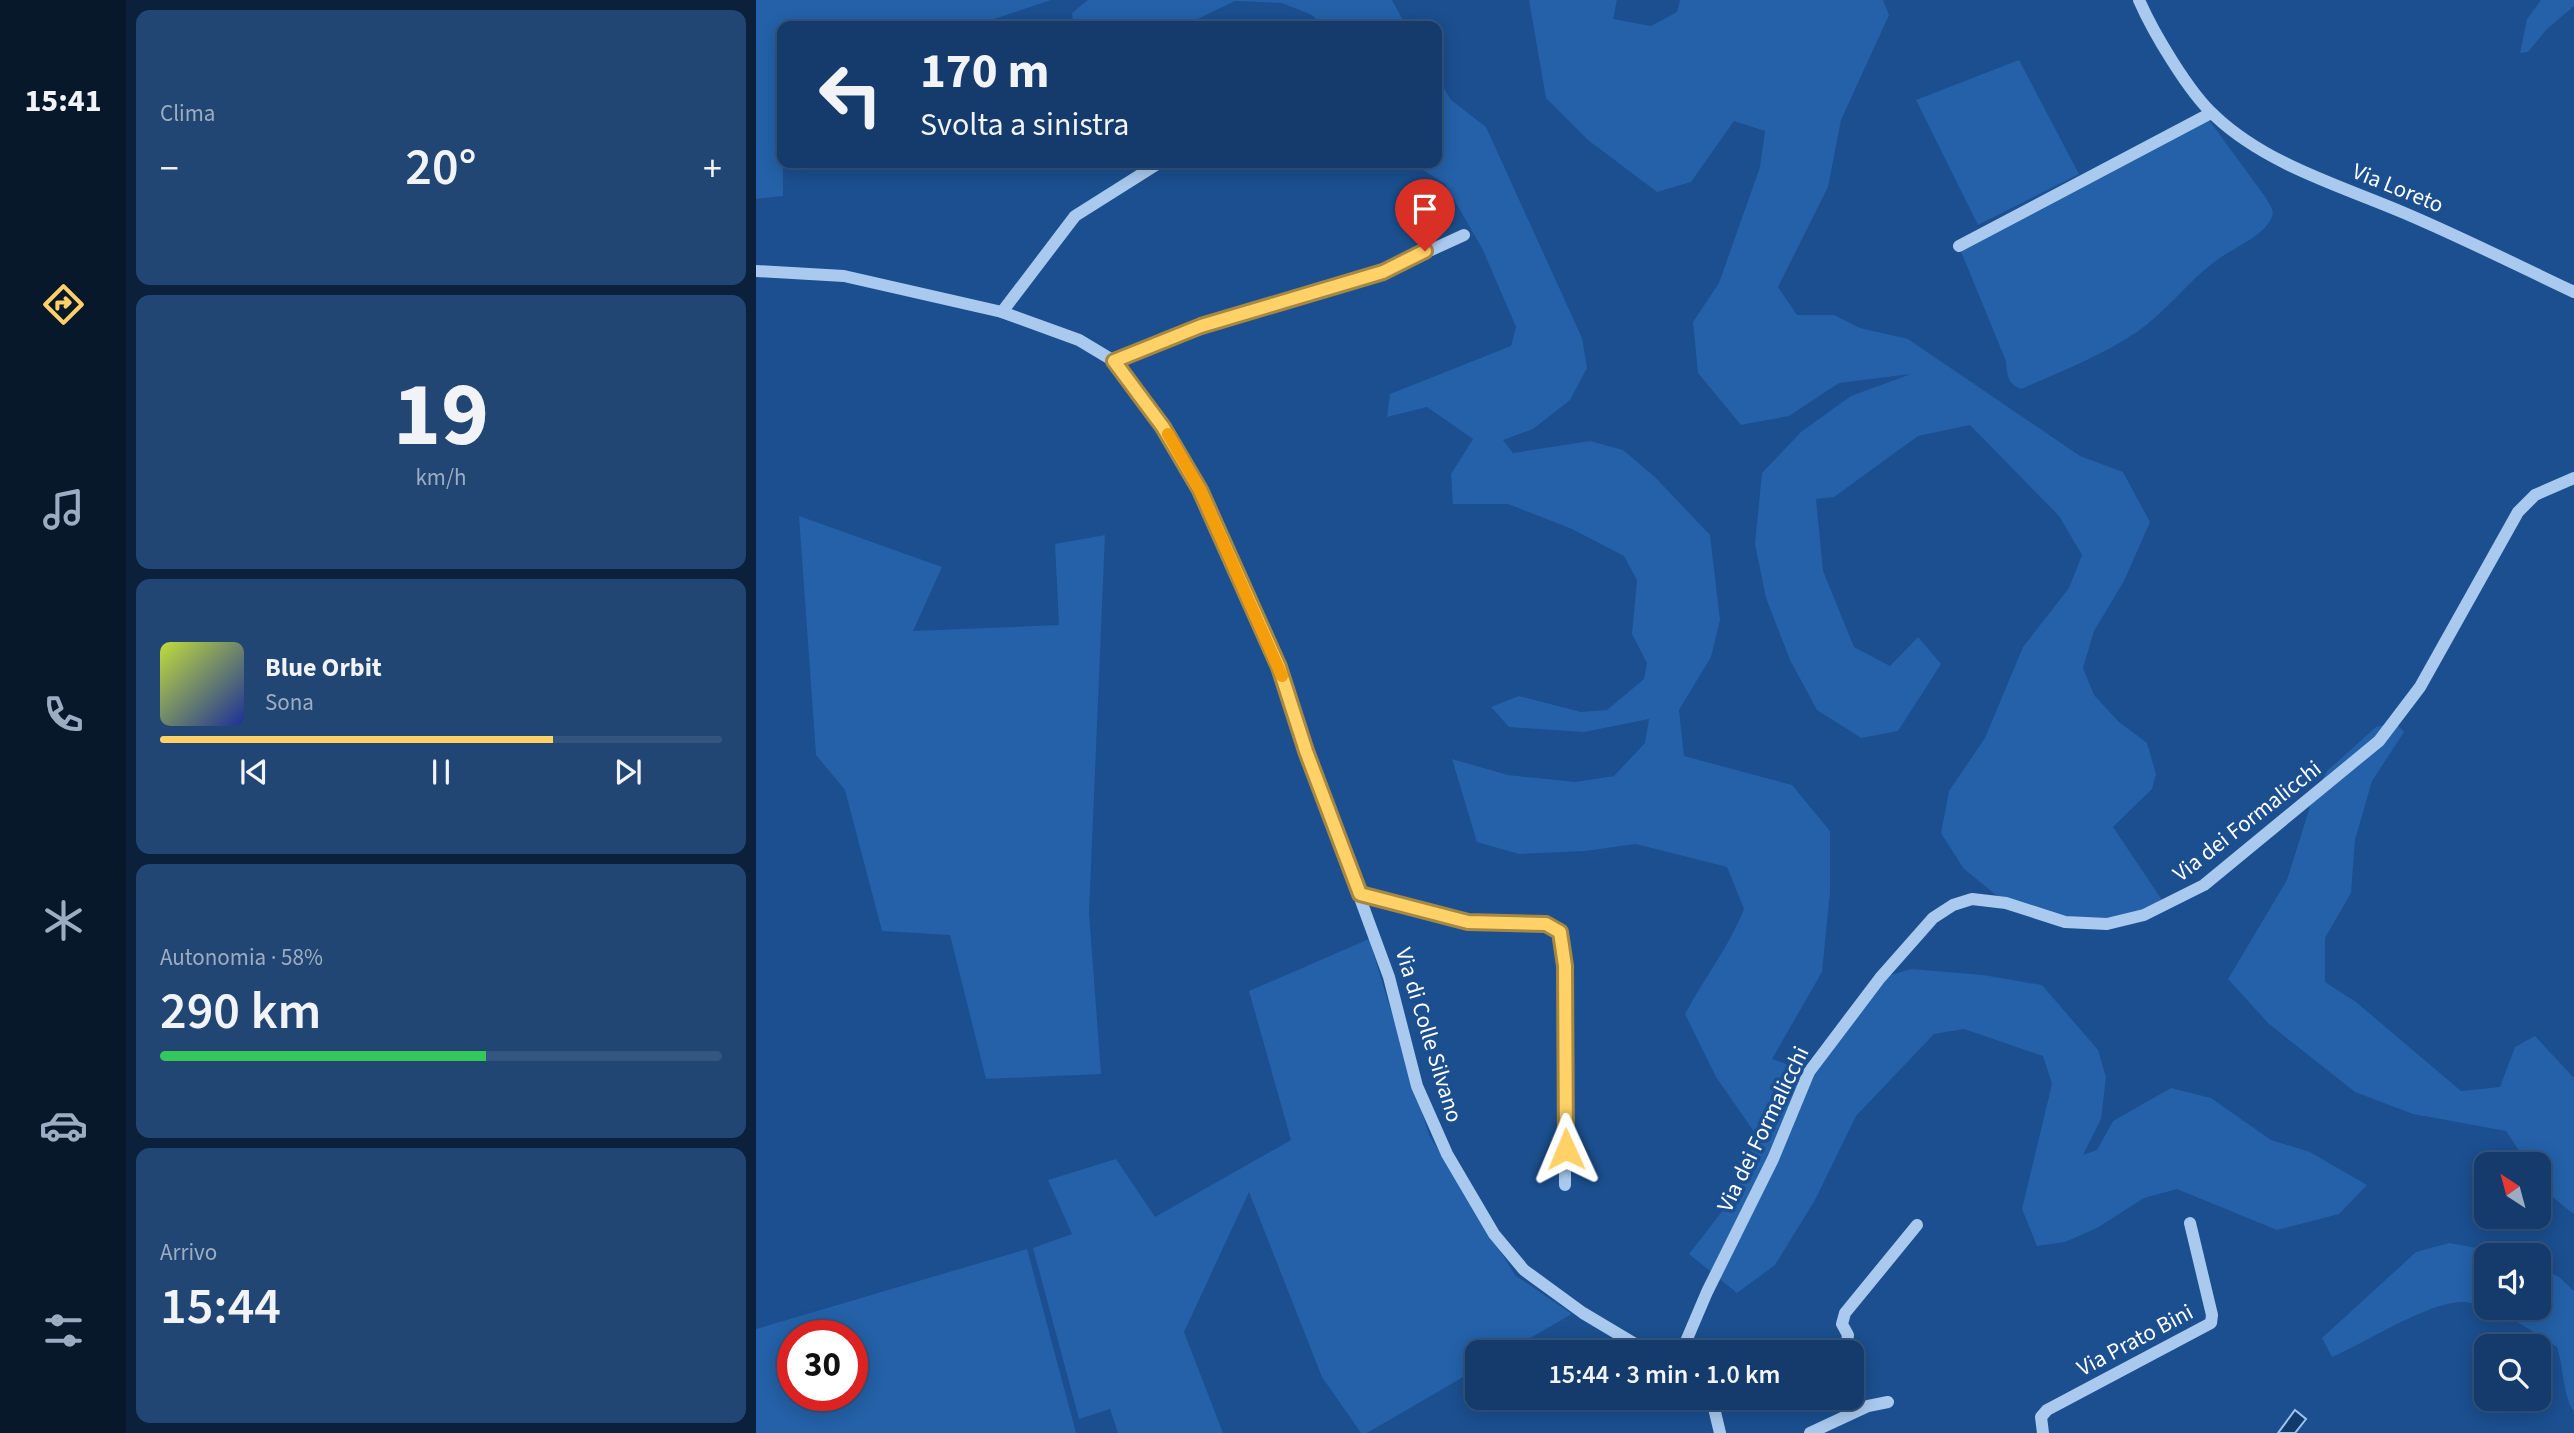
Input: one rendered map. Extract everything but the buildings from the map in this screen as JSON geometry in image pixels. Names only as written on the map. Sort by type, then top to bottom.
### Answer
[{"type":"street","name":"Via Loreto","points":[[2139,0],[2155,31],[2211,113],[2246,139],[2349,192],[2471,242],[2574,292]]},
{"type":"street","points":[[1959,246],[2211,113]]},
{"type":"street","points":[[1002,312],[1076,216],[1151,168]]},
{"type":"street","points":[[1114,361],[1201,326],[1383,272],[1464,234]]},
{"type":"street","name":"Via di Colle Silvano","points":[[756,271],[844,276],[1002,312],[1079,340],[1114,361],[1163,427],[1200,490],[1279,667],[1306,751],[1394,991],[1423,1101],[1447,1154],[1494,1234],[1517,1264],[1546,1287],[1630,1340]]},
{"type":"street","name":"Via dei Formalicchi","points":[[1687,1340],[1707,1292],[1773,1159],[1809,1072],[1880,978],[1933,918],[1953,905],[1972,899],[2006,903],[2065,922],[2107,924],[2144,915],[2204,886],[2379,741],[2420,687],[2518,512],[2535,495],[2574,478]]},
{"type":"street","points":[[1360,894],[1468,922],[1546,924],[1558,929],[1564,946],[1565,966],[1564,1185]]},
{"type":"street","name":"Via Prato Bini","points":[[2043,1433],[2041,1417],[2047,1410],[2211,1323],[2212,1315],[2190,1223]]},
{"type":"street","points":[[1847,1340],[1848,1335],[1842,1324],[1845,1313],[1917,1225]]},
{"type":"street","points":[[1810,1433],[1868,1406],[1888,1402]]},
{"type":"street","points":[[1712,1410],[1720,1433]]},
{"type":"shaded area","points":[[756,0],[1051,0],[988,21],[777,21],[777,168],[783,168],[783,196],[756,199]]},
{"type":"shaded area","points":[[1088,0],[1392,0],[1403,21],[1319,21],[1312,15],[1282,3],[1235,1],[1193,21],[1073,21],[1072,13]]},
{"type":"shaded area","points":[[1529,0],[1617,0],[1613,19],[1651,26],[1677,12],[1680,0],[1883,0],[1889,15],[1841,120],[1828,187],[1778,287],[1797,315],[1834,315],[1860,328],[1908,339],[2080,456],[2123,472],[2150,522],[2124,581],[2094,631],[2083,668],[2094,695],[2118,721],[2147,743],[2156,774],[2152,789],[2113,827],[2166,906],[2094,925],[2006,903],[1964,869],[1941,833],[1949,791],[1985,738],[2023,647],[2069,588],[2082,555],[2059,516],[1970,425],[1918,436],[1834,497],[1816,499],[1823,571],[1854,647],[1890,666],[1918,637],[1941,664],[1898,731],[1861,738],[1817,710],[1790,660],[1766,598],[1755,544],[1762,473],[1801,432],[1851,396],[1911,374],[1839,383],[1789,416],[1741,425],[1698,373],[1693,322],[1719,283],[1760,167],[1765,131],[1734,121],[1691,182],[1657,192],[1588,140],[1546,98]]},
{"type":"shaded area","points":[[2541,0],[2574,0],[2574,6],[2547,29],[2528,52],[2520,53],[2527,19]]},
{"type":"shaded area","points":[[2019,60],[2079,174],[1978,225],[1916,100]]},
{"type":"shaded area","points":[[1442,85],[1451,100],[1486,127],[1582,338],[1587,368],[1570,400],[1533,429],[1503,440],[1513,453],[1590,441],[1623,450],[1655,477],[1710,535],[1720,620],[1711,657],[1679,710],[1684,756],[1792,785],[1830,831],[1830,892],[1822,972],[1772,1059],[1809,1072],[1880,978],[1911,969],[1983,975],[2042,985],[2098,1050],[2106,1077],[2101,1119],[2083,1155],[2097,1150],[2113,1121],[2171,1088],[2211,1098],[2271,1140],[2310,1152],[2367,1185],[2339,1214],[2277,1230],[2177,1189],[2144,1198],[2097,1228],[2065,1242],[2037,1246],[2022,1209],[2052,1084],[2043,1056],[1964,1029],[1934,1034],[1856,1116],[1815,1200],[1775,1265],[1737,1293],[1689,1254],[1734,1196],[1757,1136],[1716,1077],[1685,1014],[1744,909],[1727,867],[1636,844],[1585,851],[1519,854],[1477,842],[1452,759],[1508,775],[1575,782],[1614,776],[1645,743],[1649,719],[1584,732],[1509,727],[1491,707],[1519,696],[1581,712],[1607,710],[1644,679],[1647,663],[1632,634],[1637,580],[1624,556],[1572,529],[1508,504],[1453,504],[1451,474],[1473,439],[1427,407],[1387,417],[1390,394],[1511,346],[1516,327],[1482,248],[1445,184],[1420,168],[1442,168]]},
{"type":"shaded area","points":[[2209,120],[2272,209],[2272,217],[2262,231],[2206,268],[2137,332],[2065,370],[2021,389],[2016,387],[2009,378],[2006,361],[1960,249]]},
{"type":"shaded area","points":[[799,516],[942,567],[913,631],[1059,625],[1055,544],[1105,535],[1089,913],[1101,1074],[986,1079],[950,935],[882,931],[845,790],[816,755]]},
{"type":"shaded area","points":[[2395,722],[2404,732],[2372,781],[2355,840],[2351,893],[2325,938],[2325,982],[2356,1002],[2461,1091],[2500,1087],[2515,1047],[2535,1036],[2574,1078],[2574,1214],[2552,1196],[2552,1152],[2520,1152],[2506,1131],[2413,1114],[2355,1092],[2269,1024],[2228,979],[2287,880],[2313,797],[2327,771],[2376,727]]},
{"type":"shaded area","points":[[1369,939],[1429,1135],[1515,1275],[1572,1314],[1527,1340],[1465,1340],[1465,1376],[1367,1433],[1361,1433],[1322,1377],[1249,1192],[1184,1332],[1223,1433],[1118,1433],[1110,1409],[1079,1419],[1033,1248],[1072,1234],[1048,1180],[1116,1159],[1155,1217],[1291,1140],[1249,991]]},
{"type":"shaded area","points":[[2449,1243],[2474,1248],[2474,1304],[2457,1302],[2421,1313],[2332,1357],[2322,1338],[2416,1252]]},
{"type":"shaded area","points":[[1027,1249],[1076,1433],[756,1433],[756,1329],[777,1323],[777,1411],[868,1411],[868,1320],[786,1320]]},
{"type":"shaded area","points":[[2551,1273],[2559,1277],[2574,1291],[2574,1412],[2567,1397],[2557,1347],[2551,1343],[2551,1334],[2536,1334],[2513,1320],[2551,1320]]},
{"type":"shaded area","points":[[2295,1410],[2306,1419],[2295,1433],[2278,1433]]},
{"type":"slow traffic","points":[[1168,434],[1200,490],[1282,676]]},
{"type":"route","points":[[1425,251],[1383,272],[1240,313],[1177,334],[1114,361],[1150,407],[1200,490],[1279,667],[1306,751],[1360,894],[1468,922],[1546,924],[1560,932],[1565,966],[1566,1149]]}]
